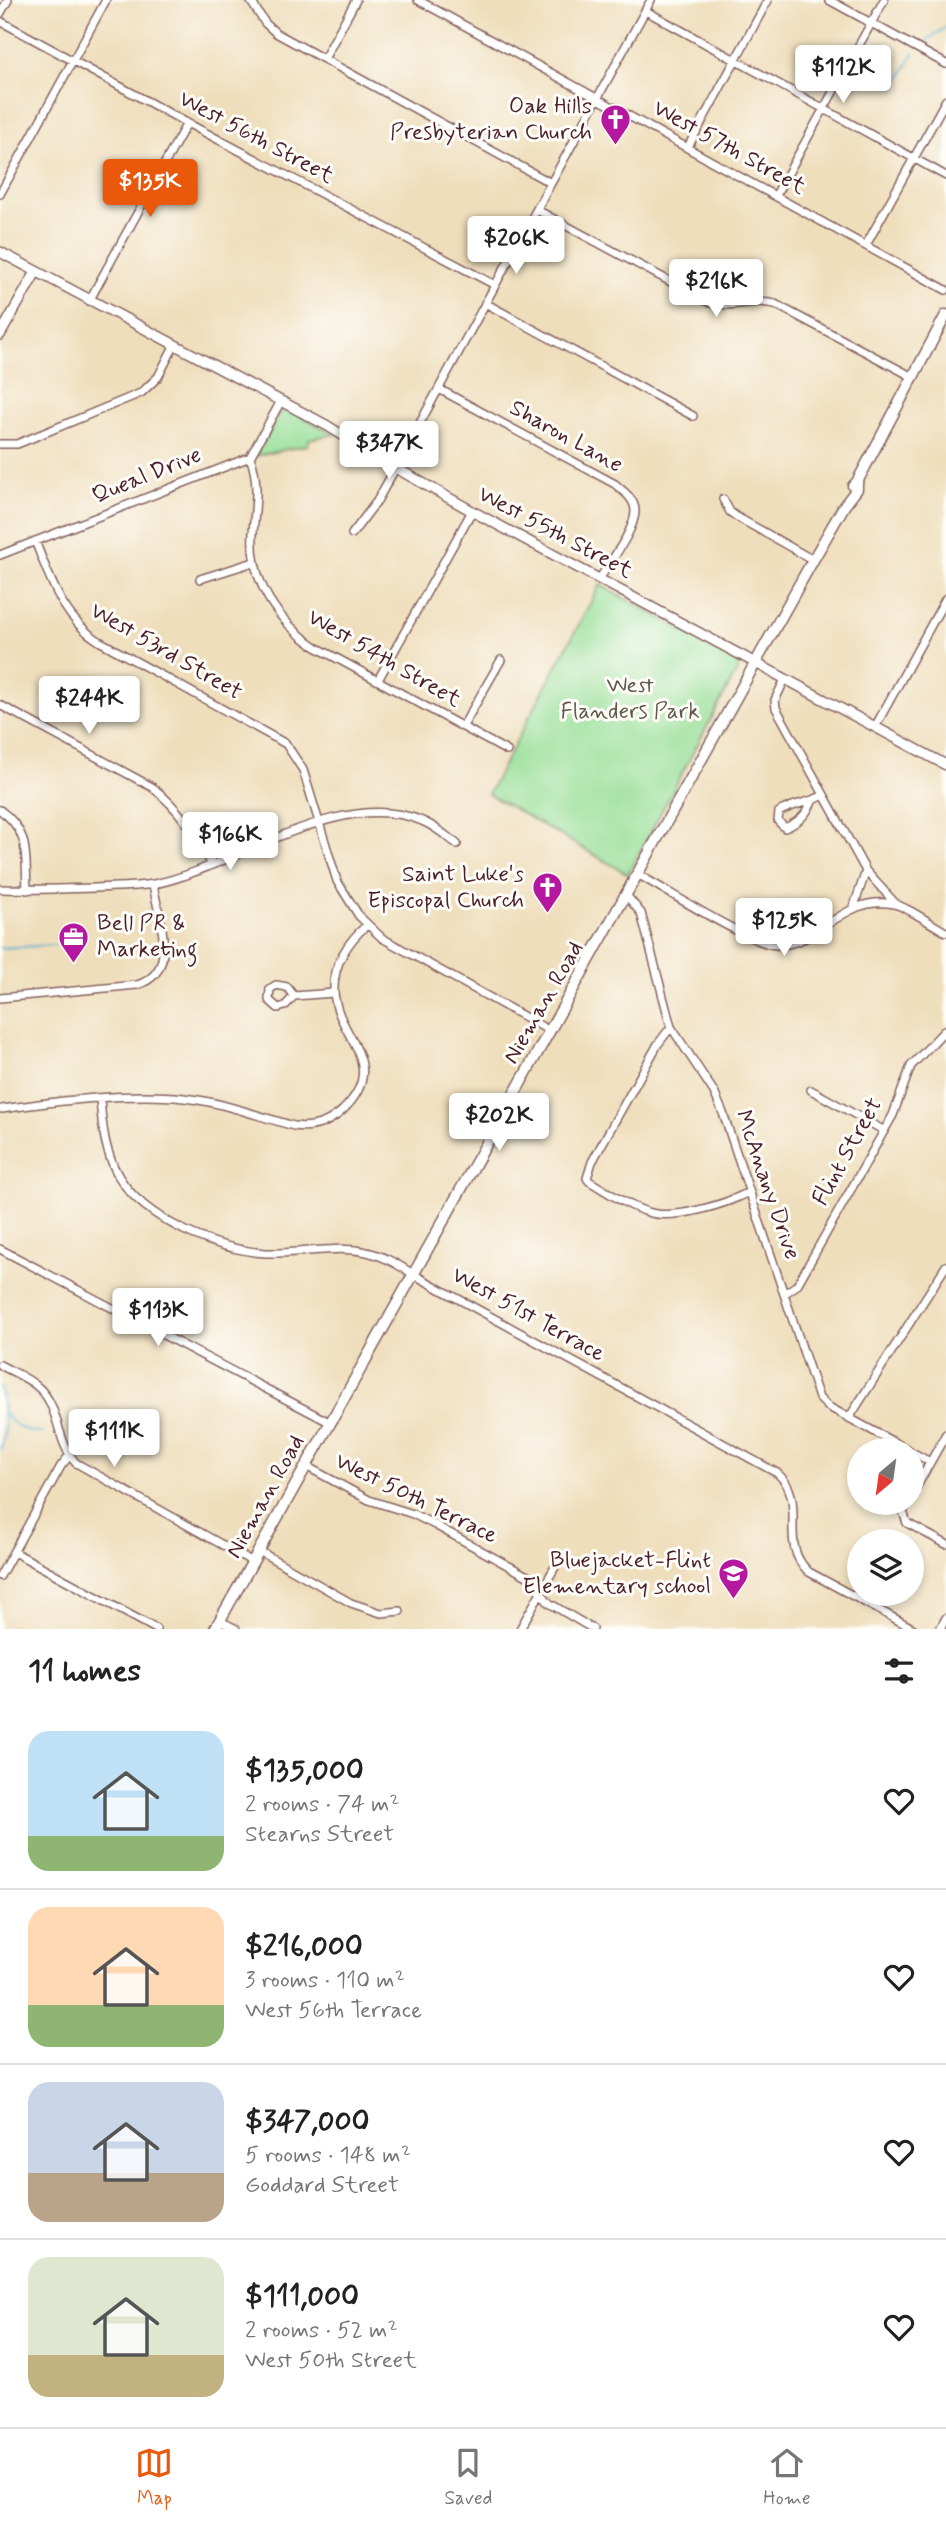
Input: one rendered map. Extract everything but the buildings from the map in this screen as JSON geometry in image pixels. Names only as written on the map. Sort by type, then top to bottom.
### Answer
[{"type":"main road","name":"Nieman Road","points":[[218,1625],[329,1422],[844,506],[845,498],[857,482],[946,314]]},
{"type":"street","points":[[0,14],[8,0]]},
{"type":"street","points":[[0,194],[106,0]]},
{"type":"street","points":[[250,0],[270,29],[551,183]]},
{"type":"street","points":[[324,59],[356,0]]},
{"type":"street","name":"West 57th Street","points":[[418,0],[946,290]]},
{"type":"street","points":[[352,534],[377,501],[396,468],[651,0]]},
{"type":"street","points":[[688,147],[768,0]]},
{"type":"street","points":[[829,0],[946,64]]},
{"type":"street","points":[[776,195],[884,0]]},
{"type":"street","points":[[646,10],[946,176]]},
{"type":"street","name":"West 56th Street","points":[[0,21],[495,285]]},
{"type":"street","points":[[866,245],[946,100]]},
{"type":"street","points":[[89,301],[187,123]]},
{"type":"street","points":[[537,210],[710,303],[725,307],[756,300],[775,304],[913,377]]},
{"type":"street","name":"West 55th Street","points":[[0,252],[326,425],[472,511],[946,765]]},
{"type":"street","points":[[0,335],[36,272]]},
{"type":"street","points":[[485,303],[693,416]]},
{"type":"street","points":[[0,443],[17,444],[141,394],[158,377],[174,346]]},
{"type":"street","name":"Sharon Lane","points":[[439,389],[615,484],[630,497],[635,509],[632,523],[600,578]]},
{"type":"street","points":[[250,457],[281,401]]},
{"type":"street","name":"Queal Drive","points":[[0,555],[250,457]]},
{"type":"street","name":"West 54th Street","points":[[250,457],[257,483],[254,562],[275,611],[298,635],[507,751]]},
{"type":"street","points":[[723,499],[730,512],[737,517],[813,559]]},
{"type":"street","points":[[378,680],[472,511]]},
{"type":"street","name":"West 53rd Street","points":[[36,541],[61,601],[82,629],[99,641],[286,744],[303,770],[337,881],[348,901],[367,925],[394,946],[550,1031]]},
{"type":"street","points":[[200,579],[254,562]]},
{"type":"street","points":[[875,727],[946,598]]},
{"type":"street","points":[[463,726],[501,660]]},
{"type":"street","points":[[785,679],[775,700],[776,708],[866,871],[896,904],[946,932]]},
{"type":"street","points":[[0,705],[161,794],[186,818],[212,865]]},
{"type":"street","points":[[812,802],[808,811],[796,823],[785,828],[778,821],[779,812],[790,806],[812,802],[824,795]]},
{"type":"street","points":[[0,810],[22,833],[27,890]]},
{"type":"street","points":[[0,889],[153,884],[188,875],[275,838],[350,815],[386,812],[421,821],[457,844]]},
{"type":"street","points":[[854,906],[866,871]]},
{"type":"street","points":[[637,874],[757,940],[775,944],[801,940],[854,906],[896,904]]},
{"type":"street","points":[[0,998],[137,985],[156,976],[162,966],[164,953],[153,884]]},
{"type":"street","name":"McAnany Drive","points":[[626,895],[641,913],[671,1027],[714,1092],[723,1113],[819,1398],[827,1406],[887,1438]]},
{"type":"street","points":[[2,1109],[133,1096],[184,1098],[231,1106],[293,1126],[303,1127],[327,1122],[351,1102],[360,1084],[362,1071],[359,1053],[338,1011],[334,993],[335,979],[344,952],[367,925]]},
{"type":"street","points":[[294,996],[334,993]]},
{"type":"street","points":[[671,1027],[657,1044],[598,1150],[587,1178],[638,1208],[660,1215],[722,1203],[749,1192]]},
{"type":"street","name":"Flint Street","points":[[784,1294],[797,1285],[893,1115],[911,1066],[946,1029]]},
{"type":"street","points":[[811,1090],[883,1130]]},
{"type":"street","name":"West 51st Terrace","points":[[100,1099],[105,1143],[118,1176],[137,1199],[167,1220],[198,1236],[240,1249],[291,1254],[363,1251],[384,1257],[777,1473],[790,1489],[793,1499],[794,1550],[802,1566],[915,1629]]},
{"type":"street","name":"West 50th Terrace","points":[[0,1249],[329,1422]]},
{"type":"street","points":[[849,1418],[946,1266]]},
{"type":"street","points":[[0,1365],[32,1382],[45,1395],[69,1456],[86,1469],[253,1562]]},
{"type":"street","points":[[924,1473],[946,1434]]},
{"type":"street","points":[[0,1576],[69,1456]]},
{"type":"street","name":"McAnany Drive","points":[[924,1459],[930,1462]]},
{"type":"street","name":"West 50th Terrace","points":[[306,1466],[369,1500],[413,1514],[528,1577],[540,1594],[559,1610],[593,1629]]},
{"type":"street","points":[[905,1516],[907,1522],[946,1544]]},
{"type":"street","points":[[259,1551],[351,1603],[381,1613],[400,1611]]},
{"type":"street","points":[[14,1552],[156,1629]]},
{"type":"street","points":[[520,1629],[555,1567]]},
{"type":"street","points":[[940,1629],[946,1618]]},
{"type":"street","points":[[218,1625],[236,1629]]},
{"type":"green space","points":[[287,409],[335,434],[309,439],[308,445],[255,456],[282,411]]},
{"type":"green space","name":"West Flanders Park","points":[[600,585],[738,660],[738,669],[628,874],[488,794]]},
{"type":"waterway","points":[[925,42],[946,27]]},
{"type":"waterway","points":[[894,89],[914,53]]},
{"type":"waterway","points":[[0,948],[56,945]]},
{"type":"waterway","points":[[0,1386],[4,1427],[0,1450]]},
{"type":"waterway","points":[[3,1410],[10,1420],[20,1427],[42,1433]]},
{"type":"place","name":"Oak Hills Presbyterian Church","points":[[615,147]]},
{"type":"place","name":"Saint Luke's Episcopal Church","points":[[547,915]]},
{"type":"place","name":"Bell PR & Marketing","points":[[74,964]]},
{"type":"place","name":"Bluejacket-Flint Elementary school","points":[[734,1601]]}]
